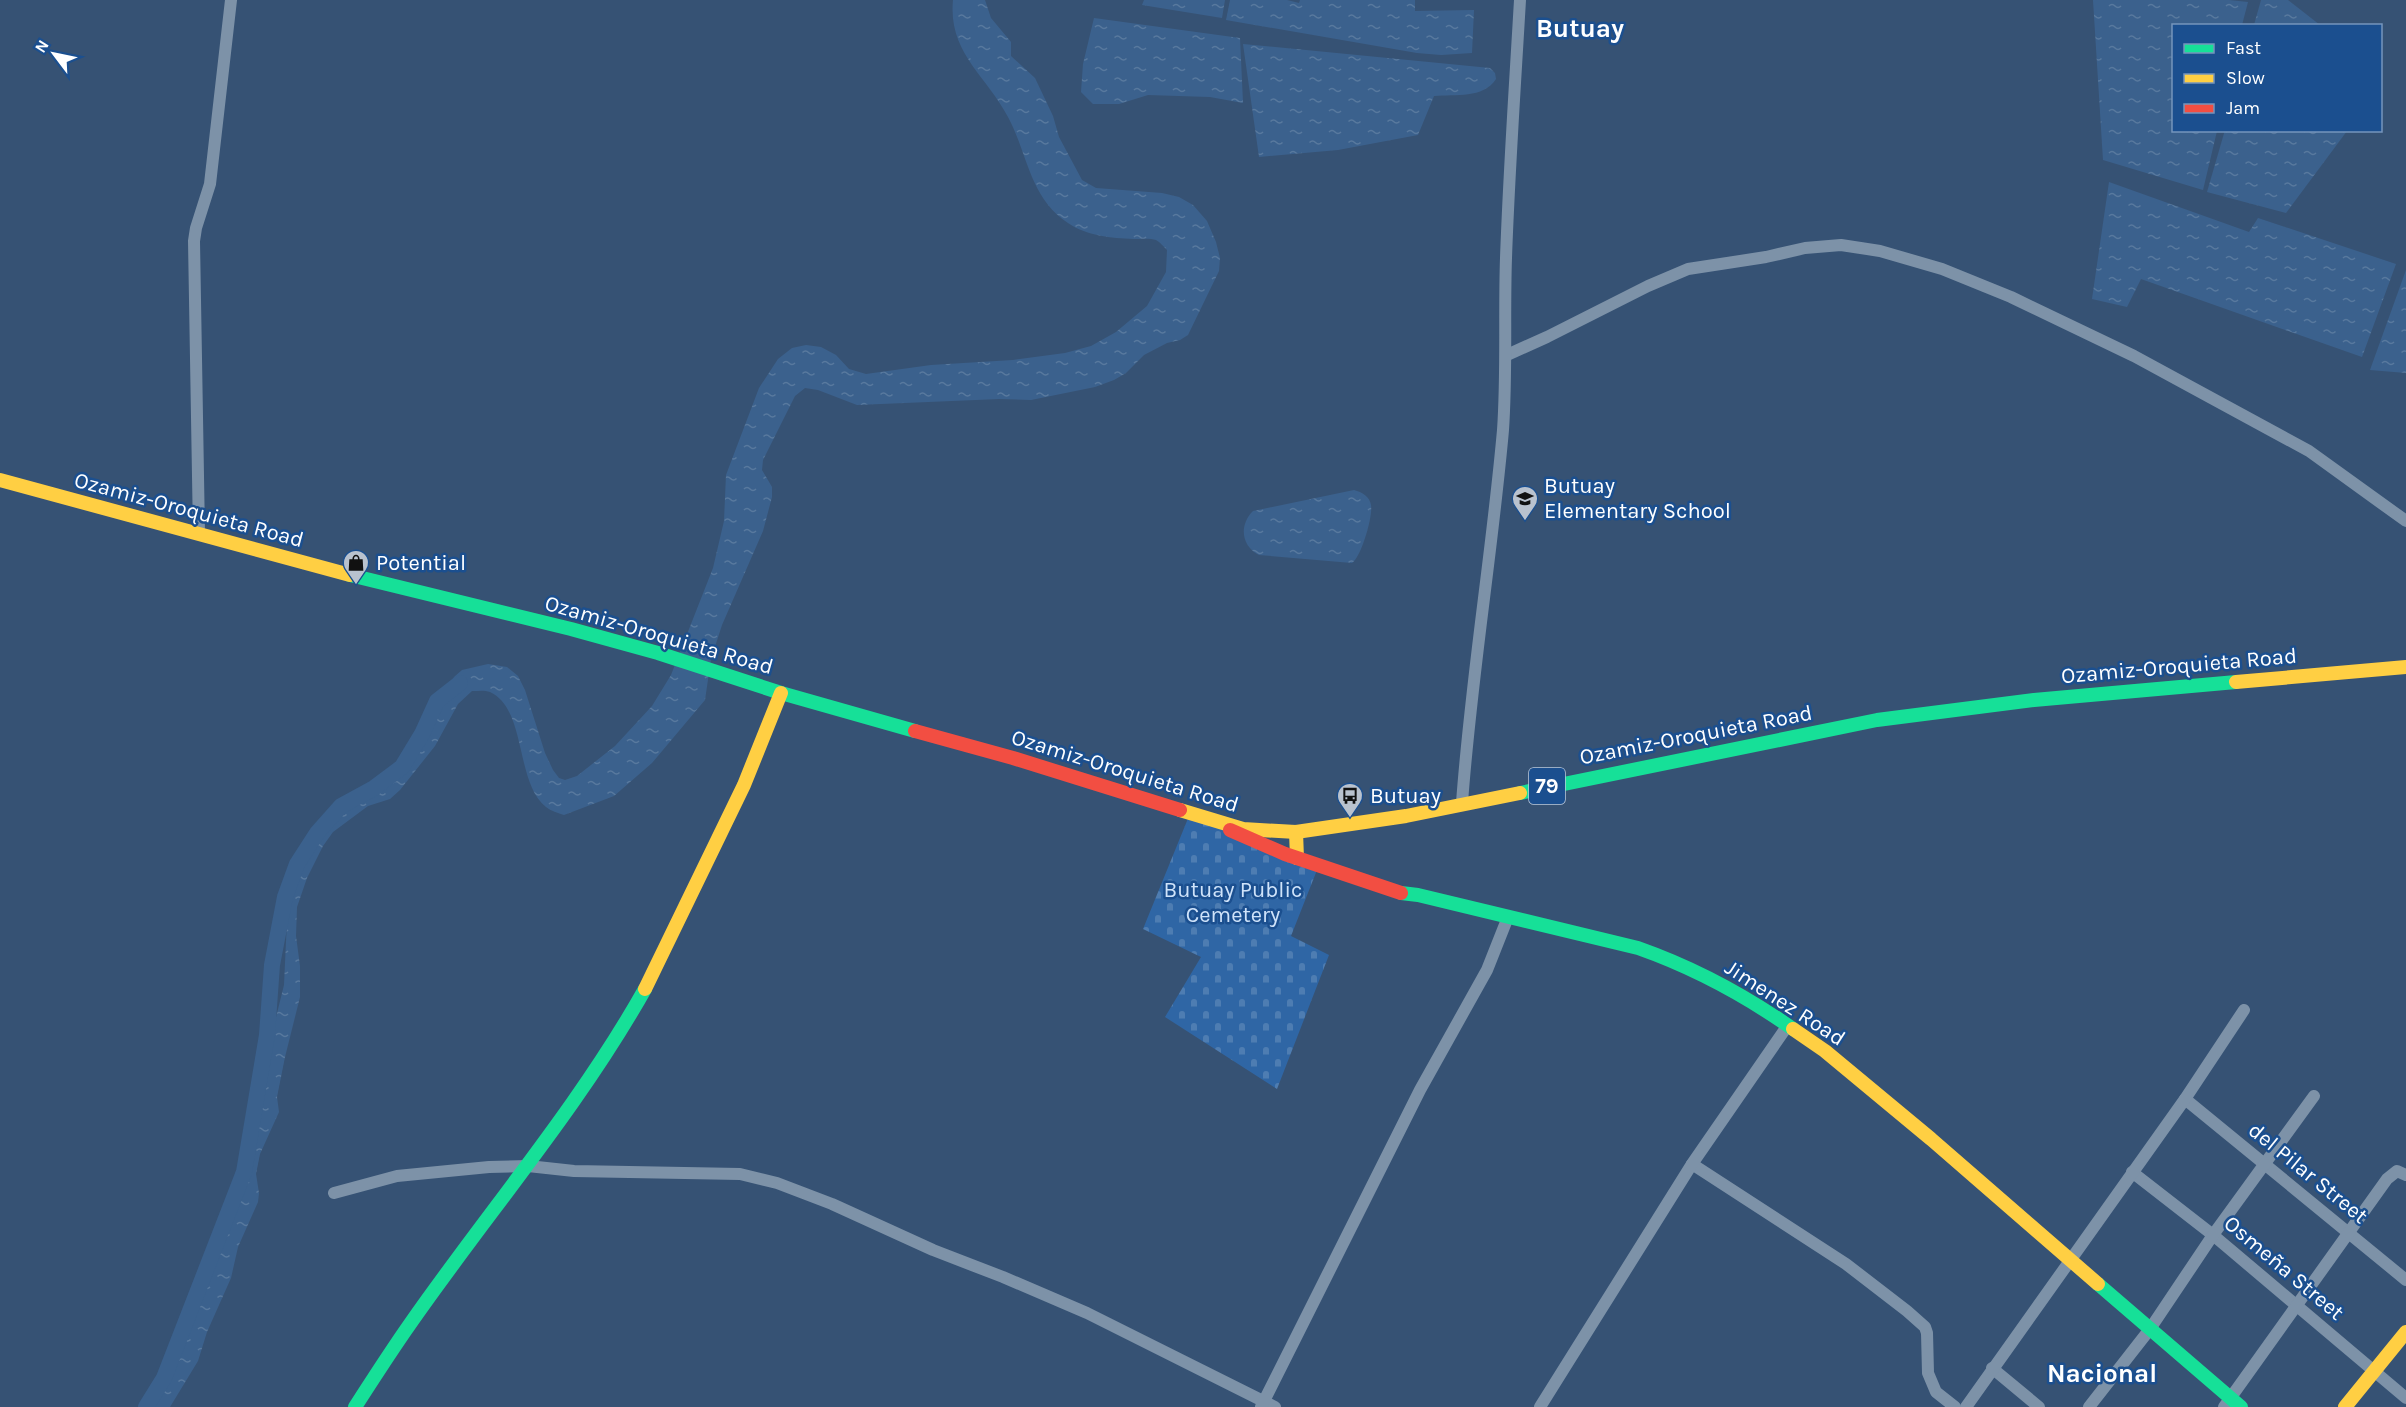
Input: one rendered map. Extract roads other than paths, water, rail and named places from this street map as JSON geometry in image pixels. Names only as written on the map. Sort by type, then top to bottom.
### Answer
[{"type":"main road","name":"Ozamiz-Oroquieta Road","points":[[0,480],[351,575],[571,629],[658,653],[781,693],[1013,758],[1243,829],[1296,832],[1406,816],[1877,720],[2034,700],[2406,667]]},
{"type":"main road","points":[[355,1407],[411,1323],[528,1166],[626,1023],[659,964],[744,785],[781,693]]},
{"type":"main road","name":"Jimenez Road","points":[[1208,820],[1297,854],[1418,895],[1638,948],[1664,957],[1725,987],[1788,1025],[1825,1051],[2150,1329],[2232,1404]]},
{"type":"main road","name":"Jimenez Road","points":[[1243,829],[1297,854]]},
{"type":"main road","points":[[1296,832],[1297,854]]},
{"type":"main road","points":[[2345,1407],[2406,1332]]},
{"type":"street","points":[[199,534],[194,241],[210,184],[231,0]]},
{"type":"street","points":[[1462,803],[1482,604],[1497,493],[1507,355],[1506,259],[1520,0]]},
{"type":"street","points":[[1507,355],[1547,338],[1648,286],[1688,269],[1766,257],[1805,248],[1841,245],[1880,251],[1942,269],[2011,297],[2134,356],[2309,451],[2406,521]]},
{"type":"street","points":[[334,1193],[397,1176],[441,1170],[528,1166],[574,1170],[740,1174],[777,1183],[866,1218],[933,1250],[1087,1313],[1266,1405],[1420,1090],[1487,970],[1508,917]]},
{"type":"street","points":[[1966,1407],[2185,1099],[2244,1010]]},
{"type":"street","points":[[1540,1407],[1692,1164],[1788,1025]]},
{"type":"street","points":[[2089,1407],[2150,1329],[2212,1235],[2314,1096]]},
{"type":"street","name":"del Pilar Street","points":[[2185,1099],[2406,1280]]},
{"type":"street","points":[[1692,1164],[1846,1264],[1908,1311],[1924,1327],[1927,1334],[1928,1372],[1936,1392],[1955,1407]]},
{"type":"street","name":"Osmeña Street","points":[[2132,1172],[2212,1235],[2406,1398]]},
{"type":"street","points":[[2232,1404],[2296,1305],[2387,1179],[2402,1173]]},
{"type":"street","points":[[1992,1368],[2039,1407]]},
{"type":"water","points":[[953,0],[985,0],[991,18],[1011,42],[1011,56],[1035,78],[1053,116],[1059,137],[1082,180],[1096,188],[1162,193],[1179,197],[1193,205],[1207,221],[1220,258],[1219,271],[1188,335],[1144,355],[1126,373],[1114,380],[1095,387],[1031,400],[999,399],[857,405],[818,390],[805,388],[795,396],[763,460],[762,470],[772,487],[772,497],[763,531],[722,625],[711,659],[705,700],[652,763],[614,796],[564,815],[555,812],[546,807],[536,796],[524,765],[516,730],[502,701],[490,692],[472,691],[458,704],[435,746],[400,790],[390,799],[368,806],[333,832],[323,846],[307,878],[297,907],[296,936],[300,966],[300,997],[277,1097],[279,1112],[260,1154],[256,1174],[258,1202],[238,1247],[231,1278],[207,1332],[198,1361],[170,1407],[155,1407],[203,1298],[249,1159],[263,1070],[284,985],[288,899],[298,871],[314,842],[342,812],[403,773],[428,730],[454,677],[462,670],[488,664],[507,667],[518,676],[525,690],[545,753],[553,770],[559,778],[565,780],[577,776],[615,746],[652,706],[671,675],[713,568],[724,521],[726,475],[759,388],[778,359],[792,348],[806,345],[821,347],[836,355],[849,369],[866,374],[931,365],[1013,360],[1065,353],[1091,346],[1116,332],[1147,306],[1166,272],[1167,250],[1154,239],[1125,239],[1083,231],[1068,223],[1045,201],[1037,188],[1008,117],[962,49],[953,19]]},
{"type":"water","points":[[1144,0],[1225,0],[1222,18],[1142,5]]},
{"type":"water","points":[[1230,0],[1287,0],[1299,3],[1300,0],[1415,0],[1415,11],[1474,10],[1472,53],[1441,55],[1417,53],[1226,20]]},
{"type":"water","points":[[2093,0],[2248,2],[2242,24],[2172,24],[2172,132],[2217,132],[2203,190],[2103,160]]},
{"type":"water","points":[[2261,0],[2288,0],[2319,24],[2254,24]]},
{"type":"water","points":[[1094,18],[1240,38],[1243,103],[1210,97],[1148,95],[1119,104],[1093,104],[1081,92],[1083,64]]},
{"type":"water","points":[[1243,44],[1490,68],[1495,73],[1496,79],[1484,90],[1476,93],[1434,96],[1418,135],[1338,150],[1259,157]]},
{"type":"water","points":[[2224,132],[2346,132],[2286,213],[2207,192]]},
{"type":"water","points":[[2109,182],[2249,232],[2258,218],[2396,264],[2362,357],[2141,279],[2127,307],[2092,299]]},
{"type":"water","points":[[2406,270],[2406,373],[2370,370]]},
{"type":"water","points":[[1354,490],[1367,497],[1371,511],[1362,545],[1352,563],[1259,555],[1248,546],[1244,529],[1253,511]]},
{"type":"waterway","points":[[146,1407],[164,1378],[244,1172],[267,1035],[272,965],[285,897],[297,864],[317,833],[341,806],[374,788],[402,767],[422,734],[437,701],[460,683]]},
{"type":"place","name":"Butuay Elementary School","points":[[1525,522]]},
{"type":"place","name":"Potential","points":[[356,586]]},
{"type":"place","name":"Butuay","points":[[1350,819]]},
{"type":"district","name":"Butuay","points":[[1580,28]]},
{"type":"district","name":"Nacional","points":[[2102,1373]]},
{"type":"park label","name":"Butuay Public Cemetery","points":[[1233,902]]}]
